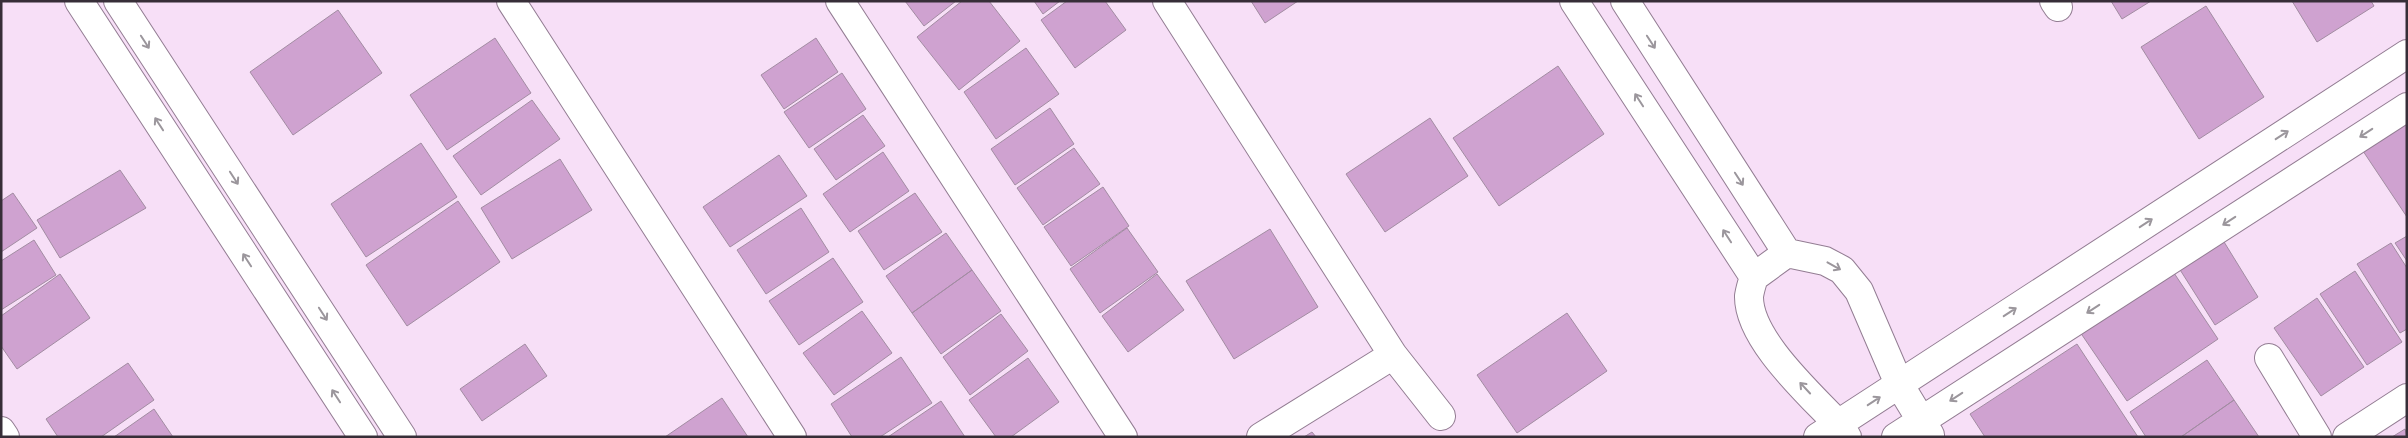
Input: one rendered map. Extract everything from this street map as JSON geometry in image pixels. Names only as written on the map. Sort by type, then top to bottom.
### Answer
[{"type":"street","points":[[79,1],[363,437]]},
{"type":"street","points":[[118,1],[402,437]]},
{"type":"street","points":[[511,1],[792,437]]},
{"type":"street","points":[[840,1],[1122,437]]},
{"type":"street","points":[[1166,1],[1393,355],[1441,416]]},
{"type":"street","points":[[1574,1],[1754,277]]},
{"type":"street","points":[[1625,1],[1787,253],[1825,261],[1842,270],[1860,291],[1898,384],[1926,429]]},
{"type":"street","points":[[1787,253],[1754,277],[1749,297],[1757,327],[1770,351],[1834,432],[1898,384],[2407,54]]},
{"type":"street","points":[[1896,437],[1926,429],[2407,107]]},
{"type":"street","points":[[1261,437],[1393,355]]},
{"type":"street","points":[[2269,358],[2317,437]]},
{"type":"street","points":[[2347,437],[2407,398]]},
{"type":"street","points":[[1,430],[5,437]]},
{"type":"building","points":[[905,1],[956,1],[924,26]]},
{"type":"building","points":[[962,1],[989,1],[1020,41],[959,90],[917,37]]},
{"type":"building","points":[[1034,1],[1060,1],[1043,14]]},
{"type":"building","points":[[1067,1],[1105,1],[1126,30],[1075,68],[1041,20]]},
{"type":"building","points":[[1251,1],[1298,1],[1265,23]]},
{"type":"building","points":[[2111,1],[2151,1],[2122,19]]},
{"type":"building","points":[[2292,1],[2371,1],[2374,6],[2317,42]]},
{"type":"building","points":[[2206,6],[2264,97],[2199,139],[2141,47]]},
{"type":"building","points":[[338,10],[382,73],[293,135],[250,72]]},
{"type":"building","points":[[495,38],[531,93],[447,150],[410,95]]},
{"type":"building","points":[[816,38],[838,72],[784,109],[761,75]]},
{"type":"building","points":[[1026,48],[1059,94],[996,139],[964,92]]},
{"type":"building","points":[[1558,66],[1604,134],[1499,206],[1453,138]]},
{"type":"building","points":[[842,73],[866,109],[809,148],[784,112]]},
{"type":"building","points":[[532,100],[560,139],[481,195],[453,156]]},
{"type":"building","points":[[1050,108],[1074,144],[1015,185],[991,149]]},
{"type":"building","points":[[2400,113],[2407,124],[2407,217],[2357,142]]},
{"type":"building","points":[[863,115],[885,146],[836,180],[814,149]]},
{"type":"building","points":[[1430,118],[1468,176],[1385,232],[1346,174]]},
{"type":"building","points":[[421,143],[457,197],[366,257],[331,204]]},
{"type":"building","points":[[1074,148],[1100,184],[1043,225],[1017,188]]},
{"type":"building","points":[[883,152],[909,191],[850,232],[823,194]]},
{"type":"building","points":[[779,155],[807,196],[730,247],[703,207]]},
{"type":"building","points":[[560,159],[592,210],[512,259],[481,208]]},
{"type":"building","points":[[120,170],[146,208],[60,258],[37,220]]},
{"type":"building","points":[[1103,187],[1129,226],[1071,266],[1044,227]]},
{"type":"building","points":[[13,193],[37,228],[1,252],[1,201]]},
{"type":"building","points":[[915,193],[942,232],[884,270],[858,231]]},
{"type":"building","points":[[458,201],[500,262],[407,326],[366,265]]},
{"type":"building","points":[[801,208],[829,252],[766,294],[737,250]]},
{"type":"building","points":[[1127,228],[1158,272],[1100,313],[1070,269]]},
{"type":"building","points":[[1270,229],[1318,307],[1234,359],[1186,281]]},
{"type":"building","points":[[946,233],[972,270],[912,313],[886,276]]},
{"type":"building","points":[[2407,236],[2407,261],[2395,243]]},
{"type":"building","points":[[2221,237],[2258,297],[2215,325],[2177,265]]},
{"type":"building","points":[[34,240],[56,275],[1,310],[1,261]]},
{"type":"building","points":[[2391,243],[2407,268],[2407,329],[2400,333],[2357,264]]},
{"type":"building","points":[[833,258],[863,302],[799,345],[769,301]]},
{"type":"building","points":[[972,270],[1001,311],[941,354],[912,313]]},
{"type":"building","points":[[2172,270],[2218,339],[2127,401],[2080,332]]},
{"type":"building","points":[[2355,271],[2402,342],[2367,365],[2320,294]]},
{"type":"building","points":[[60,274],[90,318],[17,369],[1,346],[1,316]]},
{"type":"building","points":[[1157,274],[1184,310],[1128,352],[1102,316]]},
{"type":"building","points":[[2317,298],[2364,367],[2321,396],[2274,328]]},
{"type":"building","points":[[862,311],[892,353],[834,395],[803,353]]},
{"type":"building","points":[[1567,313],[1607,371],[1517,433],[1477,375]]},
{"type":"building","points":[[1001,314],[1028,351],[970,395],[943,357]]},
{"type":"building","points":[[525,344],[547,376],[482,421],[460,389]]},
{"type":"building","points":[[2077,344],[2138,437],[1985,437],[1970,414]]},
{"type":"building","points":[[901,357],[932,403],[880,437],[852,437],[831,404]]},
{"type":"building","points":[[1028,358],[1059,402],[1011,437],[996,437],[969,400]]},
{"type":"building","points":[[2207,360],[2234,400],[2181,437],[2146,437],[2130,412]]},
{"type":"building","points":[[128,363],[154,400],[101,437],[58,437],[46,419]]},
{"type":"building","points":[[722,398],[748,437],[665,437]]},
{"type":"building","points":[[2234,400],[2259,437],[2181,437]]},
{"type":"building","points":[[941,401],[965,437],[888,437]]},
{"type":"building","points":[[154,409],[173,437],[114,437]]},
{"type":"building","points":[[2405,429],[2407,437],[2392,437]]},
{"type":"building","points":[[1312,432],[1316,437],[1304,437]]}]
